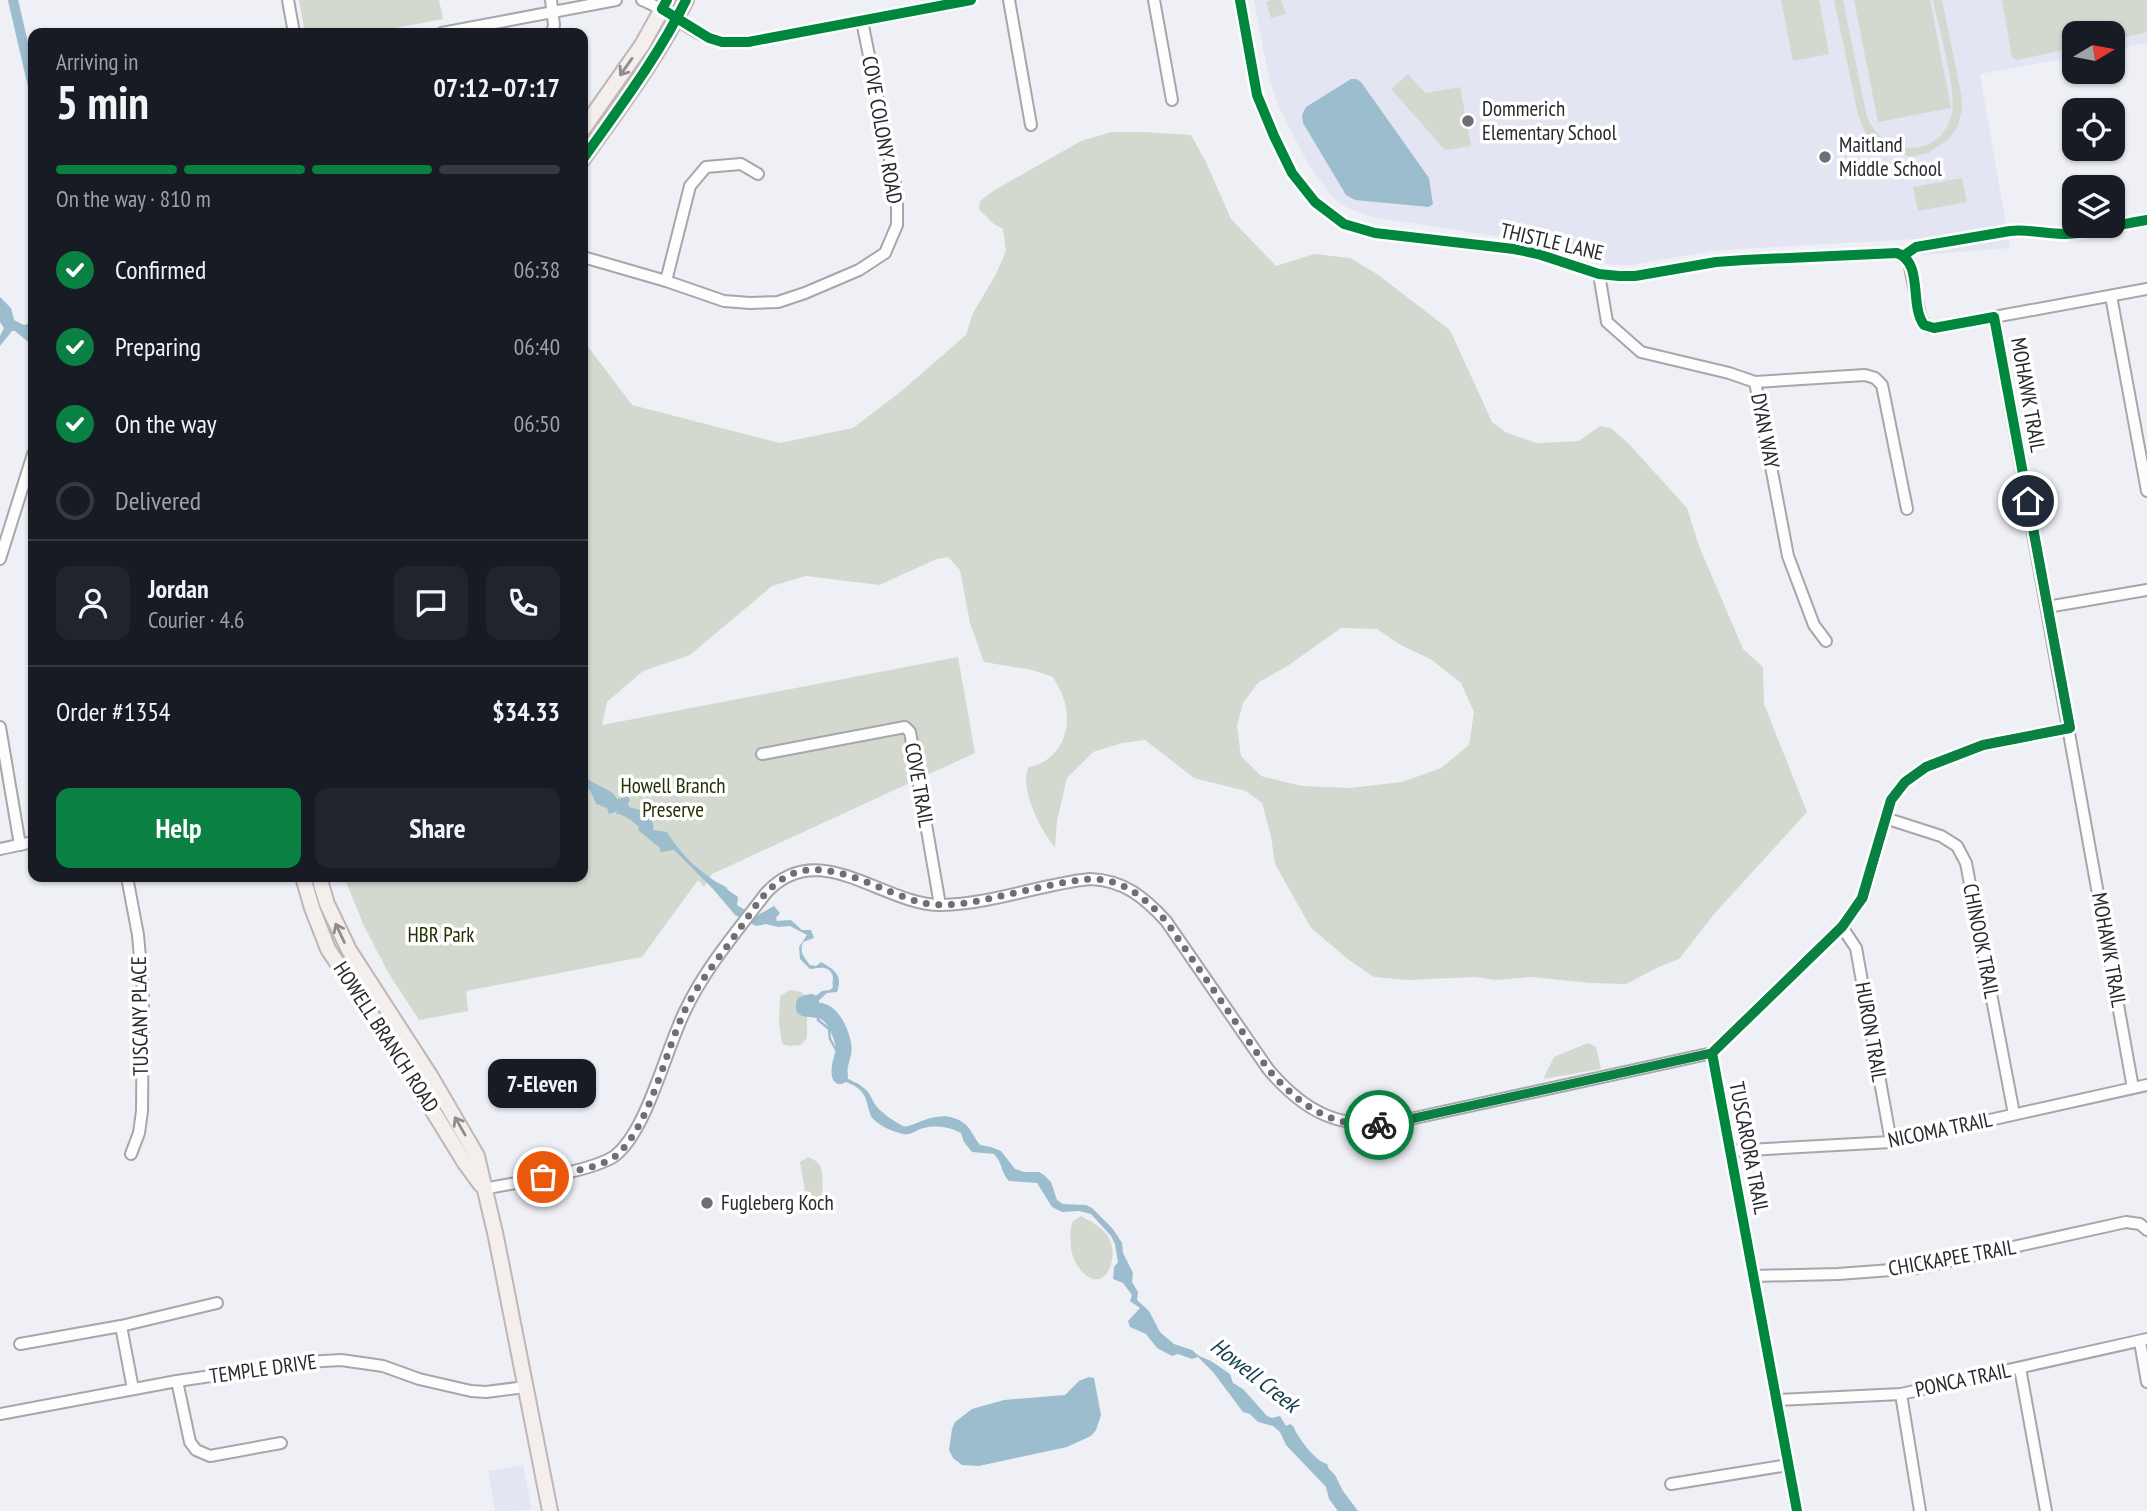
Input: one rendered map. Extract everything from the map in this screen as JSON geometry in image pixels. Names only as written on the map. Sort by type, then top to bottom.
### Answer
[{"type":"main road","points":[[588,152],[636,83],[686,0]]},
{"type":"main road","points":[[588,122],[642,45],[664,5]]},
{"type":"main road","name":"HOWELL BRANCH ROAD","points":[[304,882],[328,949],[484,1189]]},
{"type":"main road","name":"HOWELL BRANCH ROAD","points":[[320,882],[327,904],[349,950],[431,1077],[477,1156],[496,1237],[550,1511]]},
{"type":"street","points":[[288,0],[293,28]]},
{"type":"street","points":[[551,0],[553,28]]},
{"type":"street","points":[[468,28],[616,0]]},
{"type":"street","points":[[642,0],[664,5],[677,19],[709,38],[722,42],[748,42],[971,0]]},
{"type":"street","points":[[1009,0],[1031,125]]},
{"type":"street","points":[[1154,0],[1172,100]]},
{"type":"street","name":"THISTLE LANE","points":[[1240,0],[1256,95],[1292,173],[1315,202],[1345,224],[1375,233],[1514,249],[1599,274],[1635,275],[1744,260],[1897,253],[1909,262],[1919,314],[1924,325],[1934,328],[2147,289]]},
{"type":"street","name":"COVE COLONY ROAD","points":[[588,258],[724,301],[750,303],[778,302],[806,293],[859,270],[886,253],[897,225],[897,194],[862,21]]},
{"type":"street","points":[[666,281],[690,186],[706,167],[741,164],[758,174]]},
{"type":"street","name":"DYAN WAY","points":[[1599,274],[1607,323],[1641,352],[1755,382],[1788,556],[1814,625],[1826,641]]},
{"type":"street","points":[[2111,296],[2147,491]]},
{"type":"street","name":"MOHAWK TRAIL","points":[[1994,317],[2133,1088]]},
{"type":"street","points":[[1755,382],[1865,375],[1875,378],[1882,385],[1907,509]]},
{"type":"street","points":[[0,559],[28,470]]},
{"type":"street","points":[[2047,607],[2147,590]]},
{"type":"street","points":[[0,727],[20,845]]},
{"type":"street","name":"COVE TRAIL","points":[[762,754],[905,727],[910,732],[940,905]]},
{"type":"street","points":[[484,1189],[596,1166],[617,1155],[644,1113],[693,996],[766,893],[779,881],[793,874],[810,870],[847,876],[909,899],[940,905],[971,902],[1090,879],[1107,880],[1127,888],[1146,900],[1166,921],[1268,1069],[1284,1088],[1317,1112],[1354,1124],[1382,1124],[1712,1053],[1842,926],[1863,898],[1891,800],[1905,782],[1926,767],[1983,745],[2070,728]]},
{"type":"street","name":"CHINOOK TRAIL","points":[[1885,818],[1941,836],[1957,846],[1966,863],[2014,1114]]},
{"type":"street","points":[[0,849],[28,843]]},
{"type":"street","name":"TUSCANY PLACE","points":[[128,882],[138,935],[143,991],[142,1111],[139,1133],[131,1154]]},
{"type":"street","name":"HURON TRAIL","points":[[1842,926],[1856,948],[1891,1142]]},
{"type":"street","name":"TUSCARORA TRAIL","points":[[1712,1053],[1797,1511]]},
{"type":"street","name":"NICOMA TRAIL","points":[[1730,1151],[1891,1142],[2147,1084]]},
{"type":"street","name":"CHICKAPEE TRAIL","points":[[1753,1276],[1838,1274],[1918,1268],[2126,1222],[2140,1224],[2147,1230]]},
{"type":"street","points":[[20,1344],[121,1326],[216,1303]]},
{"type":"street","points":[[121,1326],[133,1389]]},
{"type":"street","points":[[2143,1341],[2147,1382]]},
{"type":"street","name":"PONCA TRAIL","points":[[1776,1400],[1902,1394],[2143,1341]]},
{"type":"street","name":"TEMPLE DRIVE","points":[[0,1414],[177,1381],[306,1362],[341,1360],[383,1366],[419,1379],[463,1390],[486,1392],[525,1387]]},
{"type":"street","points":[[2020,1368],[2046,1511]]},
{"type":"street","points":[[177,1381],[190,1442],[196,1450],[210,1456],[281,1443]]},
{"type":"street","points":[[1902,1394],[1920,1511]]},
{"type":"street","points":[[1671,1484],[1788,1465]]},
{"type":"shaded area","points":[[1254,0],[2147,0],[2147,43],[2125,47],[2125,21],[2062,21],[2062,59],[1980,74],[2010,248],[1920,255],[1916,239],[1720,250],[1630,265],[1612,265],[1528,241],[1372,217],[1350,209],[1329,193],[1307,162],[1278,105],[1269,78]]},
{"type":"shaded area","points":[[523,1465],[530,1510],[495,1511],[488,1471]]},
{"type":"green space","points":[[299,0],[439,0],[443,19],[395,28],[304,28]]},
{"type":"green space","points":[[1281,0],[1286,14],[1271,18],[1266,2]]},
{"type":"green space","points":[[1781,0],[1819,0],[1829,54],[1793,61]]},
{"type":"green space","points":[[1834,0],[1843,0],[1866,113],[1873,128],[1884,139],[1910,148],[1924,146],[1936,140],[1946,129],[1952,113],[1950,74],[1933,0],[1942,0],[1962,109],[1958,125],[1949,139],[1928,153],[1912,157],[1888,152],[1874,143],[1864,130],[1858,114]]},
{"type":"green space","points":[[1854,0],[1930,0],[1951,108],[1878,122]]},
{"type":"green space","points":[[2002,0],[2147,0],[2147,32],[2125,37],[2125,21],[2062,21],[2062,50],[2016,60],[2012,57]]},
{"type":"green space","points":[[1408,74],[1425,93],[1460,87],[1471,146],[1445,150],[1391,89]]},
{"type":"green space","points":[[1111,132],[1191,135],[1231,219],[1276,266],[1314,254],[1350,258],[1377,274],[1450,330],[1492,422],[1507,433],[1537,443],[1579,441],[1600,426],[1611,428],[1687,508],[1699,546],[1743,649],[1763,667],[1764,704],[1807,812],[1715,913],[1679,959],[1626,984],[1531,977],[1496,980],[1475,977],[1408,980],[1374,977],[1311,928],[1275,864],[1262,803],[1246,791],[1194,778],[1145,740],[1122,743],[1093,752],[1067,778],[1057,821],[1055,847],[1043,831],[1033,808],[1026,775],[1029,767],[1050,758],[1062,741],[1067,719],[1062,694],[1053,677],[1032,670],[984,662],[970,623],[960,570],[948,557],[937,559],[879,585],[806,576],[772,586],[690,655],[643,671],[607,702],[602,725],[958,657],[975,753],[712,874],[704,887],[698,880],[642,957],[466,991],[468,1011],[419,1020],[389,974],[364,926],[346,882],[588,882],[588,347],[632,405],[780,443],[853,428],[899,393],[966,335],[973,313],[1006,251],[1003,229],[979,209],[980,201],[1081,141]],"holes":[[[1341,628],[1377,629],[1399,644],[1432,660],[1461,683],[1474,712],[1469,745],[1441,768],[1402,782],[1350,788],[1302,786],[1261,776],[1241,756],[1237,726],[1243,703],[1258,683],[1289,665]]]},
{"type":"green space","points":[[1962,178],[1967,202],[1918,211],[1913,187]]},
{"type":"green space","points":[[790,990],[805,995],[796,1005],[807,1014],[807,1038],[801,1045],[782,1044],[780,996]]},
{"type":"green space","points":[[1588,1043],[1596,1047],[1601,1069],[1543,1079],[1554,1057]]},
{"type":"green space","points":[[808,1157],[820,1166],[823,1188],[821,1208],[808,1210],[800,1162]]},
{"type":"green space","points":[[1081,1216],[1100,1228],[1112,1244],[1111,1265],[1102,1278],[1093,1279],[1085,1274],[1072,1255],[1072,1222]]},
{"type":"water","points":[[1351,79],[1361,82],[1429,178],[1433,204],[1429,207],[1355,200],[1346,195],[1303,123],[1302,115],[1306,107]]},
{"type":"water","points":[[0,297],[11,308],[14,320],[24,325],[28,324],[28,342],[12,331],[0,346],[0,336],[4,328],[0,322]]},
{"type":"water","points":[[588,780],[613,793],[617,799],[628,797],[629,807],[650,817],[653,830],[667,832],[693,864],[738,897],[737,905],[756,916],[774,906],[780,913],[777,921],[791,920],[802,930],[811,930],[814,938],[803,942],[803,954],[810,965],[816,966],[821,962],[834,971],[839,981],[837,992],[827,993],[816,1003],[806,1006],[812,1008],[808,1014],[798,1009],[796,1003],[807,995],[812,999],[833,987],[833,977],[829,970],[810,969],[800,959],[799,947],[807,935],[790,926],[756,926],[735,915],[674,850],[660,852],[660,848],[638,830],[639,827],[631,820],[616,814],[617,811],[609,814],[607,808],[596,804],[588,789]]},
{"type":"water","points":[[838,1058],[843,1058],[842,1075],[869,1093],[875,1105],[896,1122],[907,1126],[936,1117],[955,1119],[967,1126],[980,1145],[1001,1151],[1015,1169],[1044,1175],[1051,1182],[1057,1200],[1063,1204],[1086,1205],[1092,1208],[1113,1229],[1122,1243],[1123,1253],[1133,1273],[1132,1282],[1138,1292],[1137,1300],[1149,1311],[1160,1332],[1174,1344],[1192,1350],[1230,1374],[1233,1383],[1243,1389],[1267,1416],[1280,1416],[1286,1426],[1293,1426],[1307,1448],[1327,1464],[1358,1511],[1338,1511],[1329,1499],[1326,1487],[1286,1445],[1280,1432],[1243,1412],[1213,1372],[1198,1357],[1192,1359],[1178,1354],[1172,1356],[1157,1348],[1146,1334],[1130,1327],[1128,1321],[1140,1308],[1130,1301],[1132,1295],[1123,1283],[1113,1279],[1114,1267],[1118,1262],[1115,1244],[1091,1214],[1079,1211],[1062,1212],[1052,1207],[1037,1183],[1009,1181],[994,1154],[972,1152],[957,1131],[933,1127],[906,1134],[881,1125],[871,1116],[861,1091],[839,1077],[836,1065]]},
{"type":"water","points":[[1094,1378],[1101,1415],[1091,1436],[1067,1447],[979,1466],[962,1465],[953,1458],[949,1450],[952,1429],[955,1422],[972,1409],[1004,1400],[1065,1395],[1079,1381]]},
{"type":"waterway","points":[[13,0],[28,64]]},
{"type":"waterway","name":"Howell Creek","points":[[811,1002],[804,1004],[804,1008],[826,1013],[839,1032],[844,1049],[840,1076]]},
{"type":"waterway","points":[[809,1010],[829,1029],[830,1039],[839,1055],[838,1059]]},
{"type":"cycle path","points":[[667,0],[662,9],[709,38],[722,42],[748,42],[971,0]]},
{"type":"cycle path","points":[[588,152],[651,62],[686,0]]},
{"type":"cycle path","points":[[1240,0],[1257,95],[1274,136],[1292,173],[1315,202],[1344,224],[1375,233],[1514,249],[1599,274],[1619,276],[1635,276],[1716,262],[1897,253],[1905,258],[1910,266],[1917,307],[1924,325],[1934,328],[1994,317],[2070,728],[1983,745],[1926,767],[1905,782],[1891,800],[1862,898],[1842,927],[1712,1053],[1797,1511]]},
{"type":"cycle path","points":[[1903,256],[1916,247],[2010,231],[2075,233],[2147,220]]},
{"type":"way so far","points":[[543,1177],[596,1166],[617,1155],[644,1113],[679,1024],[703,980],[773,885],[793,874],[810,870],[847,876],[909,899],[940,905],[971,902],[1077,880],[1101,879],[1127,888],[1146,900],[1166,921],[1268,1069],[1284,1088],[1306,1106],[1329,1118],[1354,1124],[1379,1125]]},
{"type":"place","name":"Dommerich Elementary School","points":[[1468,121]]},
{"type":"place","name":"Maitland Middle School","points":[[1825,157]]},
{"type":"place","name":"7-Eleven","points":[[543,1177]]},
{"type":"place","name":"Fugleberg Koch","points":[[707,1203]]},
{"type":"route","points":[[1379,1125],[1712,1053],[1842,926],[1863,898],[1891,800],[1905,782],[1926,767],[1983,745],[2070,728],[2028,501]]},
{"type":"park label","name":"Howell Branch Preserve","points":[[673,798]]},
{"type":"park label","name":"HBR Park","points":[[441,935]]}]
